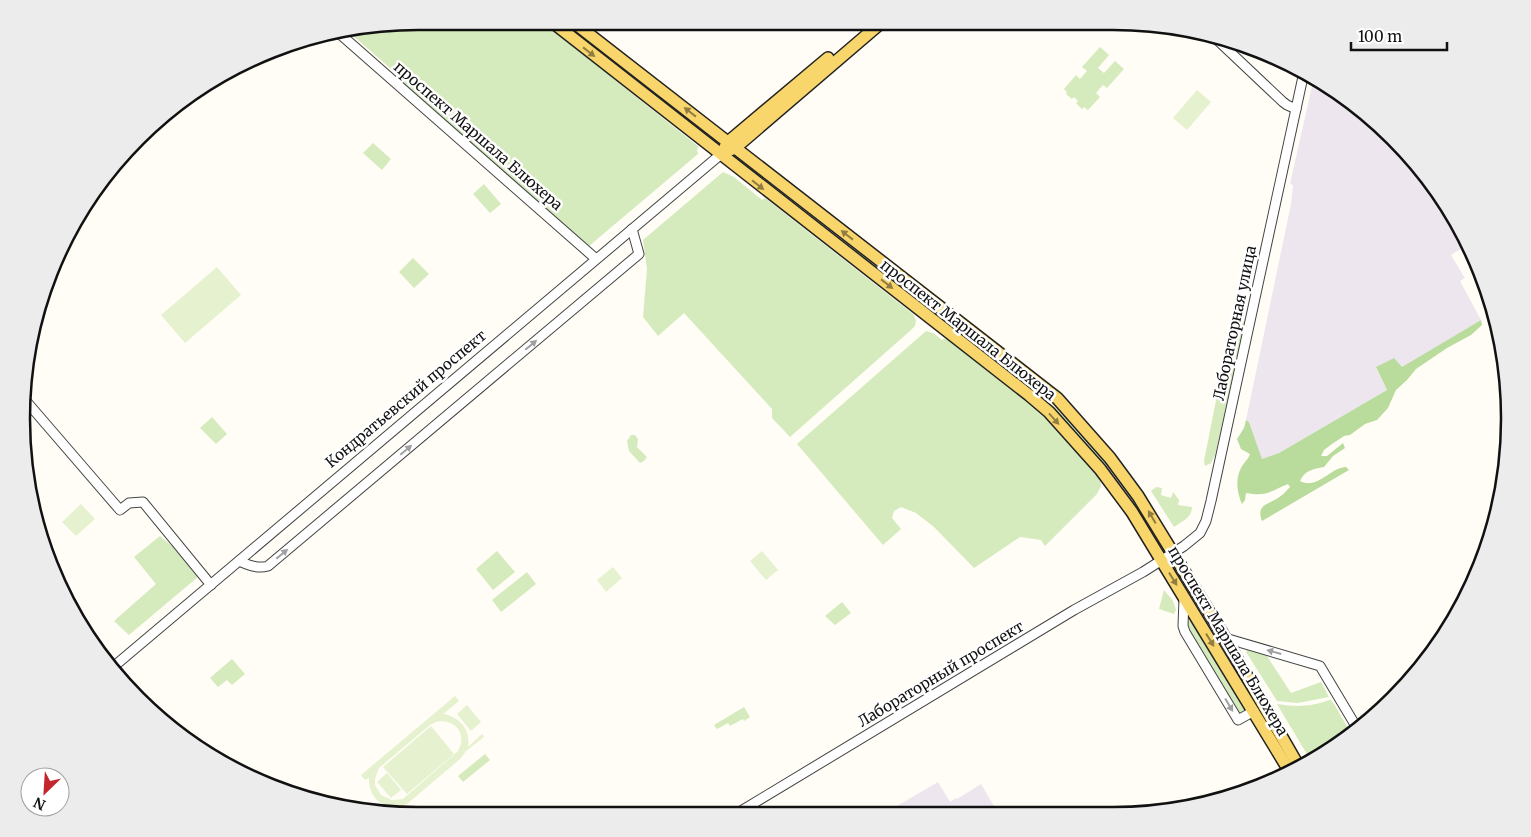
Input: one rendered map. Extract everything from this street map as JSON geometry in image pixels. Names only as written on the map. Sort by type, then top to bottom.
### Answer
[{"type":"main road","name":"проспект Маршала Блюхера","points":[[561,30],[1049,412],[1100,470],[1132,512],[1184,598],[1256,707],[1296,761]]},
{"type":"main road","name":"проспект Маршала Блюхера","points":[[584,30],[1058,398],[1129,483],[1173,553],[1225,638],[1256,707],[1287,766]]},
{"type":"main road","name":"Кондратьевский проспект","points":[[732,145],[861,30]]},
{"type":"main road","name":"Кондратьевский проспект","points":[[720,155],[872,30]]},
{"type":"street","name":"проспект Маршала Блюхера","points":[[343,37],[596,260]]},
{"type":"street","points":[[1225,47],[1287,106],[1296,109]]},
{"type":"street","name":"Лабораторная улица","points":[[1161,560],[1200,533],[1206,521],[1302,80]]},
{"type":"street","name":"Кондратьевский проспект","points":[[117,664],[720,155]]},
{"type":"street","points":[[239,561],[262,568],[268,566],[639,254],[632,229]]},
{"type":"street","points":[[30,407],[120,510],[129,503],[143,502],[211,584]]},
{"type":"street","name":"Лабораторный проспект","points":[[748,807],[1161,560]]},
{"type":"street","points":[[1184,598],[1183,626],[1185,632],[1238,720],[1256,707]]},
{"type":"street","points":[[1225,638],[1320,666],[1354,723]]},
{"type":"shaded area","points":[[1312,85],[1369,126],[1405,162],[1421,182],[1449,224],[1462,248],[1451,255],[1465,278],[1460,281],[1481,320],[1401,368],[1376,368],[1387,390],[1279,453],[1262,460],[1249,422],[1246,420],[1291,204],[1293,185],[1290,184]]},
{"type":"shaded area","points":[[938,782],[950,802],[981,784],[994,807],[895,807]]},
{"type":"green space","points":[[418,30],[552,30],[699,147],[697,149],[698,154],[589,246],[396,77],[398,75],[353,35]]},
{"type":"green space","points":[[570,30],[575,30],[710,137],[708,139]]},
{"type":"green space","points":[[1100,47],[1109,55],[1098,68],[1104,73],[1115,61],[1124,69],[1107,88],[1103,85],[1096,93],[1100,97],[1088,110],[1084,107],[1082,109],[1076,103],[1078,101],[1066,94],[1067,92],[1064,89],[1076,75],[1080,79],[1087,71],[1082,67]]},
{"type":"green space","points":[[1197,90],[1211,102],[1187,130],[1173,118]]},
{"type":"green space","points":[[373,143],[391,159],[382,170],[363,153]]},
{"type":"green space","points":[[737,156],[1030,385],[1056,408],[1116,473],[1165,549],[1162,550],[1133,505],[1092,452],[736,159]]},
{"type":"green space","points":[[723,172],[734,177],[762,200],[765,198],[913,314],[916,320],[915,326],[911,330],[790,437],[772,418],[772,409],[684,313],[658,336],[643,317],[647,269],[643,240]]},
{"type":"green space","points":[[484,184],[501,204],[490,213],[473,194]]},
{"type":"green space","points":[[413,258],[429,274],[414,288],[399,272]]},
{"type":"green space","points":[[217,267],[241,295],[185,343],[161,315]]},
{"type":"green space","points":[[1233,318],[1247,323],[1240,355],[1235,357],[1225,355]]},
{"type":"green space","points":[[1481,320],[1482,325],[1471,335],[1447,348],[1416,369],[1396,390],[1388,408],[1377,420],[1365,424],[1324,450],[1321,456],[1327,456],[1343,443],[1345,448],[1333,456],[1324,467],[1307,472],[1300,481],[1312,483],[1340,468],[1346,467],[1349,470],[1262,521],[1260,512],[1264,506],[1283,494],[1290,487],[1288,484],[1264,494],[1246,493],[1242,504],[1237,481],[1241,468],[1250,454],[1241,449],[1237,439],[1244,428],[1246,420],[1249,422],[1262,459],[1279,453],[1387,390],[1376,367],[1394,358],[1402,367]]},
{"type":"green space","points":[[926,331],[933,333],[942,340],[946,338],[1030,402],[1100,478],[1101,486],[1097,494],[1045,546],[1041,540],[1020,537],[974,568],[934,527],[916,513],[901,507],[894,511],[892,518],[901,529],[883,545],[797,444]]},
{"type":"green space","points":[[1224,360],[1234,361],[1236,365],[1215,455],[1211,463],[1205,466],[1204,461]]},
{"type":"green space","points":[[212,417],[227,434],[216,444],[200,428]]},
{"type":"green space","points":[[631,435],[635,435],[638,439],[637,447],[647,457],[640,463],[629,451],[627,441]]},
{"type":"green space","points":[[1156,487],[1162,488],[1161,495],[1171,498],[1173,492],[1179,500],[1178,505],[1192,507],[1188,517],[1174,527],[1151,491]]},
{"type":"green space","points":[[81,504],[95,519],[76,536],[62,522]]},
{"type":"green space","points":[[160,536],[178,551],[199,576],[129,635],[114,621],[156,584],[134,557]]},
{"type":"green space","points":[[497,551],[515,572],[493,590],[476,569]]},
{"type":"green space","points":[[762,551],[778,570],[766,580],[750,561]]},
{"type":"green space","points":[[613,567],[622,578],[606,592],[597,580]]},
{"type":"green space","points":[[527,572],[536,584],[501,612],[492,600]]},
{"type":"green space","points":[[1164,590],[1174,603],[1176,610],[1174,614],[1159,609]]},
{"type":"green space","points":[[842,602],[851,613],[835,625],[825,616]]},
{"type":"green space","points":[[1191,620],[1244,710],[1240,715],[1188,629],[1187,623]]},
{"type":"green space","points":[[1247,649],[1265,653],[1291,693],[1321,682],[1329,697],[1298,703],[1277,701],[1246,652]]},
{"type":"green space","points":[[232,659],[245,674],[232,685],[227,680],[218,687],[210,678]]},
{"type":"green space","points":[[455,696],[459,701],[443,714],[454,718],[463,725],[468,735],[468,747],[482,734],[484,737],[407,804],[393,806],[380,802],[372,792],[369,778],[365,780],[361,775]],"holes":[[[442,721],[453,724],[461,735],[458,751],[403,799],[392,800],[381,795],[375,785],[379,768],[430,725]]]},
{"type":"green space","points":[[1331,700],[1348,728],[1307,755],[1277,704],[1303,706]]},
{"type":"green space","points":[[467,705],[481,722],[471,731],[457,714]]},
{"type":"green space","points":[[744,707],[750,717],[744,721],[743,719],[730,726],[728,723],[717,729],[714,725]]},
{"type":"green space","points":[[431,726],[454,754],[407,794],[383,767]]},
{"type":"green space","points":[[485,754],[490,760],[463,782],[458,776]]},
{"type":"green space","points":[[387,773],[401,790],[391,798],[377,782]]}]
